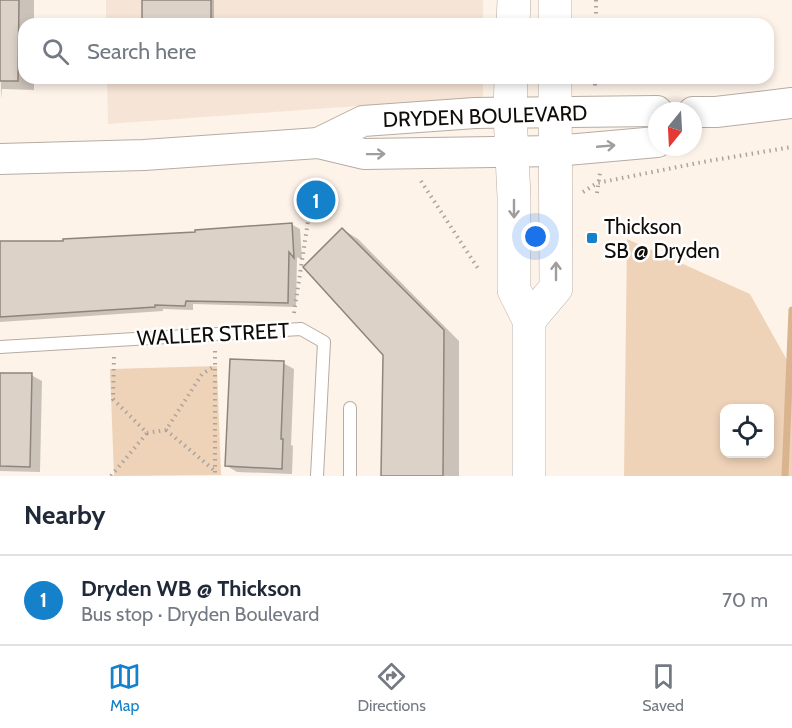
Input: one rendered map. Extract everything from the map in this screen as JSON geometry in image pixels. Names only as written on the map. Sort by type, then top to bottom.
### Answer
[{"type":"main road","points":[[513,18],[514,0]]},
{"type":"main road","points":[[555,0],[555,18]]},
{"type":"main road","points":[[511,84],[514,290],[529,320],[529,476]]},
{"type":"main road","points":[[529,320],[555,288],[555,84]]},
{"type":"street","points":[[702,116],[792,103]]},
{"type":"street","name":"DRYDEN BOULEVARD","points":[[318,143],[363,121],[454,114],[648,111]]},
{"type":"street","name":"DRYDEN BOULEVARD","points":[[0,159],[144,155],[318,143],[364,154],[555,151],[648,143]]},
{"type":"lane","name":"WALLER STREET","points":[[0,347],[301,329],[324,342],[317,476]]},
{"type":"lane","points":[[350,408],[350,476]]},
{"type":"path","points":[[596,0],[596,18]]},
{"type":"path","points":[[577,196],[597,183],[792,147]]},
{"type":"path","points":[[597,193],[600,172]]},
{"type":"path","points":[[421,181],[479,270]]},
{"type":"path","points":[[290,329],[312,195]]},
{"type":"path","points":[[215,334],[215,474]]},
{"type":"path","points":[[114,340],[113,399],[147,433]]},
{"type":"path","points":[[111,476],[147,433],[166,430],[202,374],[215,366]]},
{"type":"path","points":[[166,430],[215,474]]},
{"type":"shaded area","points":[[106,0],[483,0],[483,18],[106,18]]},
{"type":"shaded area","points":[[107,84],[483,84],[483,97],[108,124]]},
{"type":"shaded area","points":[[627,239],[750,294],[792,369],[792,476],[624,476]]},
{"type":"shaded area","points":[[217,366],[221,475],[114,476],[110,369]]},
{"type":"building","points":[[0,0],[19,0],[18,81],[0,81]]},
{"type":"building","points":[[142,0],[211,0],[211,18],[142,18]]},
{"type":"building","points":[[292,223],[294,258],[289,252],[288,303],[186,301],[185,306],[155,305],[155,307],[0,317],[0,241],[63,241],[63,239],[195,232],[195,230]]},
{"type":"building","points":[[342,228],[444,330],[443,476],[381,476],[383,355],[303,267]]},
{"type":"building","points":[[230,359],[284,361],[282,469],[225,466]]},
{"type":"building","points":[[0,373],[32,373],[30,467],[0,466]]},
{"type":"waterway","points":[[785,476],[792,310]]},
{"type":"place","name":"Dryden WB @ Thickson","points":[[316,200]]},
{"type":"place","name":"Thickson SB @ Dryden","points":[[592,238]]}]
